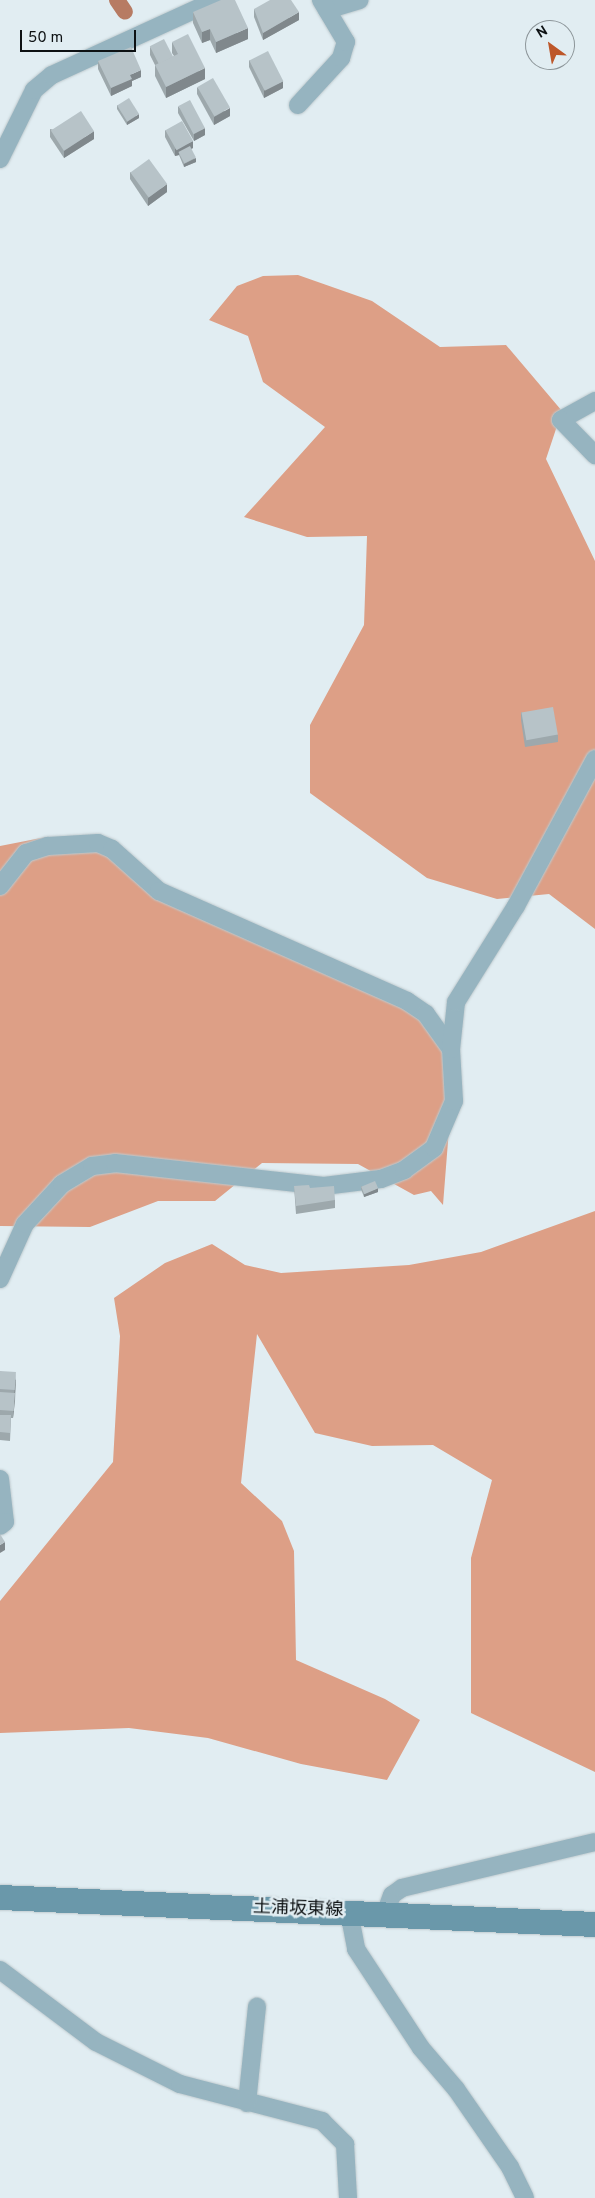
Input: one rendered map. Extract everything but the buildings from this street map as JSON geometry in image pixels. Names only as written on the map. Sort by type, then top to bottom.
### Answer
[{"type":"main road","name":"土浦坂東線","points":[[0,1897],[595,1924]]},
{"type":"street","points":[[0,159],[34,90],[52,75],[196,6],[216,0]]},
{"type":"street","points":[[298,105],[341,58],[346,42],[324,5],[360,0]]},
{"type":"street","points":[[595,401],[560,420],[595,455]]},
{"type":"street","points":[[0,1280],[25,1224],[62,1184],[92,1166],[115,1163],[324,1186],[381,1179],[404,1170],[434,1148],[454,1101],[451,1049],[456,1002],[516,906],[595,760]]},
{"type":"street","points":[[0,886],[26,853],[48,846],[98,844],[112,849],[159,891],[407,1001],[426,1014],[451,1049]]},
{"type":"street","points":[[0,1479],[5,1522],[0,1526]]},
{"type":"street","points":[[385,1914],[392,1895],[402,1888],[595,1842]]},
{"type":"street","points":[[349,1912],[356,1949],[421,2048],[456,2089],[510,2167],[525,2198]]},
{"type":"street","points":[[0,1970],[96,2042],[180,2084],[322,2121],[340,2134],[347,2154],[348,2198]]},
{"type":"street","points":[[247,2103],[257,2007]]},
{"type":"shaded area","points":[[298,275],[372,301],[440,347],[506,345],[562,411],[546,459],[595,561],[595,929],[549,894],[497,899],[427,878],[310,793],[310,725],[364,625],[367,536],[307,537],[244,517],[325,427],[263,382],[248,336],[209,320],[237,286],[263,276]]},
{"type":"shaded area","points":[[46,837],[87,846],[408,1008],[427,1024],[447,1050],[453,1078],[443,1205],[431,1191],[414,1195],[358,1164],[262,1163],[215,1201],[158,1201],[90,1227],[0,1226],[0,846]]},
{"type":"shaded area","points":[[595,1211],[595,1772],[471,1713],[471,1558],[492,1480],[433,1445],[372,1446],[315,1433],[257,1334],[241,1483],[282,1521],[294,1551],[296,1660],[385,1699],[420,1720],[387,1780],[301,1764],[208,1738],[129,1728],[0,1733],[0,1601],[113,1462],[120,1336],[114,1298],[165,1263],[212,1244],[245,1265],[281,1273],[409,1265],[481,1252]]},
{"type":"waterway","points":[[117,0],[125,12]]}]
